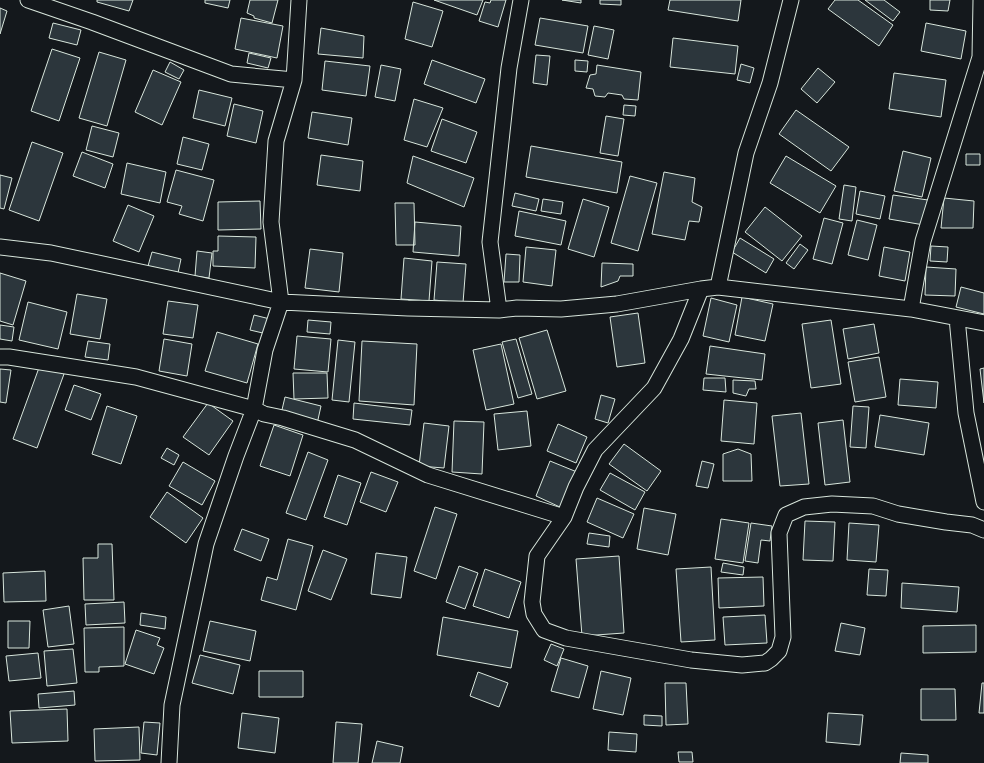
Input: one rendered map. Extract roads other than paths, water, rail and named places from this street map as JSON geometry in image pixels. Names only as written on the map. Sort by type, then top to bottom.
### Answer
[{"type":"street","points":[[28,0],[230,74],[294,80]]},
{"type":"street","points":[[169,763],[172,705],[206,544],[254,409],[265,350],[281,302],[271,222],[276,141],[294,80],[299,0]]},
{"type":"street","points":[[498,310],[490,242],[509,68],[521,0]]},
{"type":"street","points":[[718,287],[746,153],[770,83],[791,0]]},
{"type":"street","points":[[911,309],[923,241],[982,57],[981,0]]},
{"type":"street","points":[[0,247],[51,253],[281,302],[408,308],[562,309],[617,304],[718,287],[911,309],[984,323]]},
{"type":"street","points":[[702,289],[681,339],[654,388],[595,450],[576,487],[564,517],[537,556],[532,602],[534,614],[544,630],[566,638],[691,660],[742,665],[765,663],[779,652],[783,637],[779,533],[786,515],[804,508],[832,504],[873,506],[898,514],[978,527],[984,502],[966,413],[957,318]]},
{"type":"street","points":[[0,357],[136,378],[254,409],[264,414],[355,440],[428,475],[564,517]]}]
